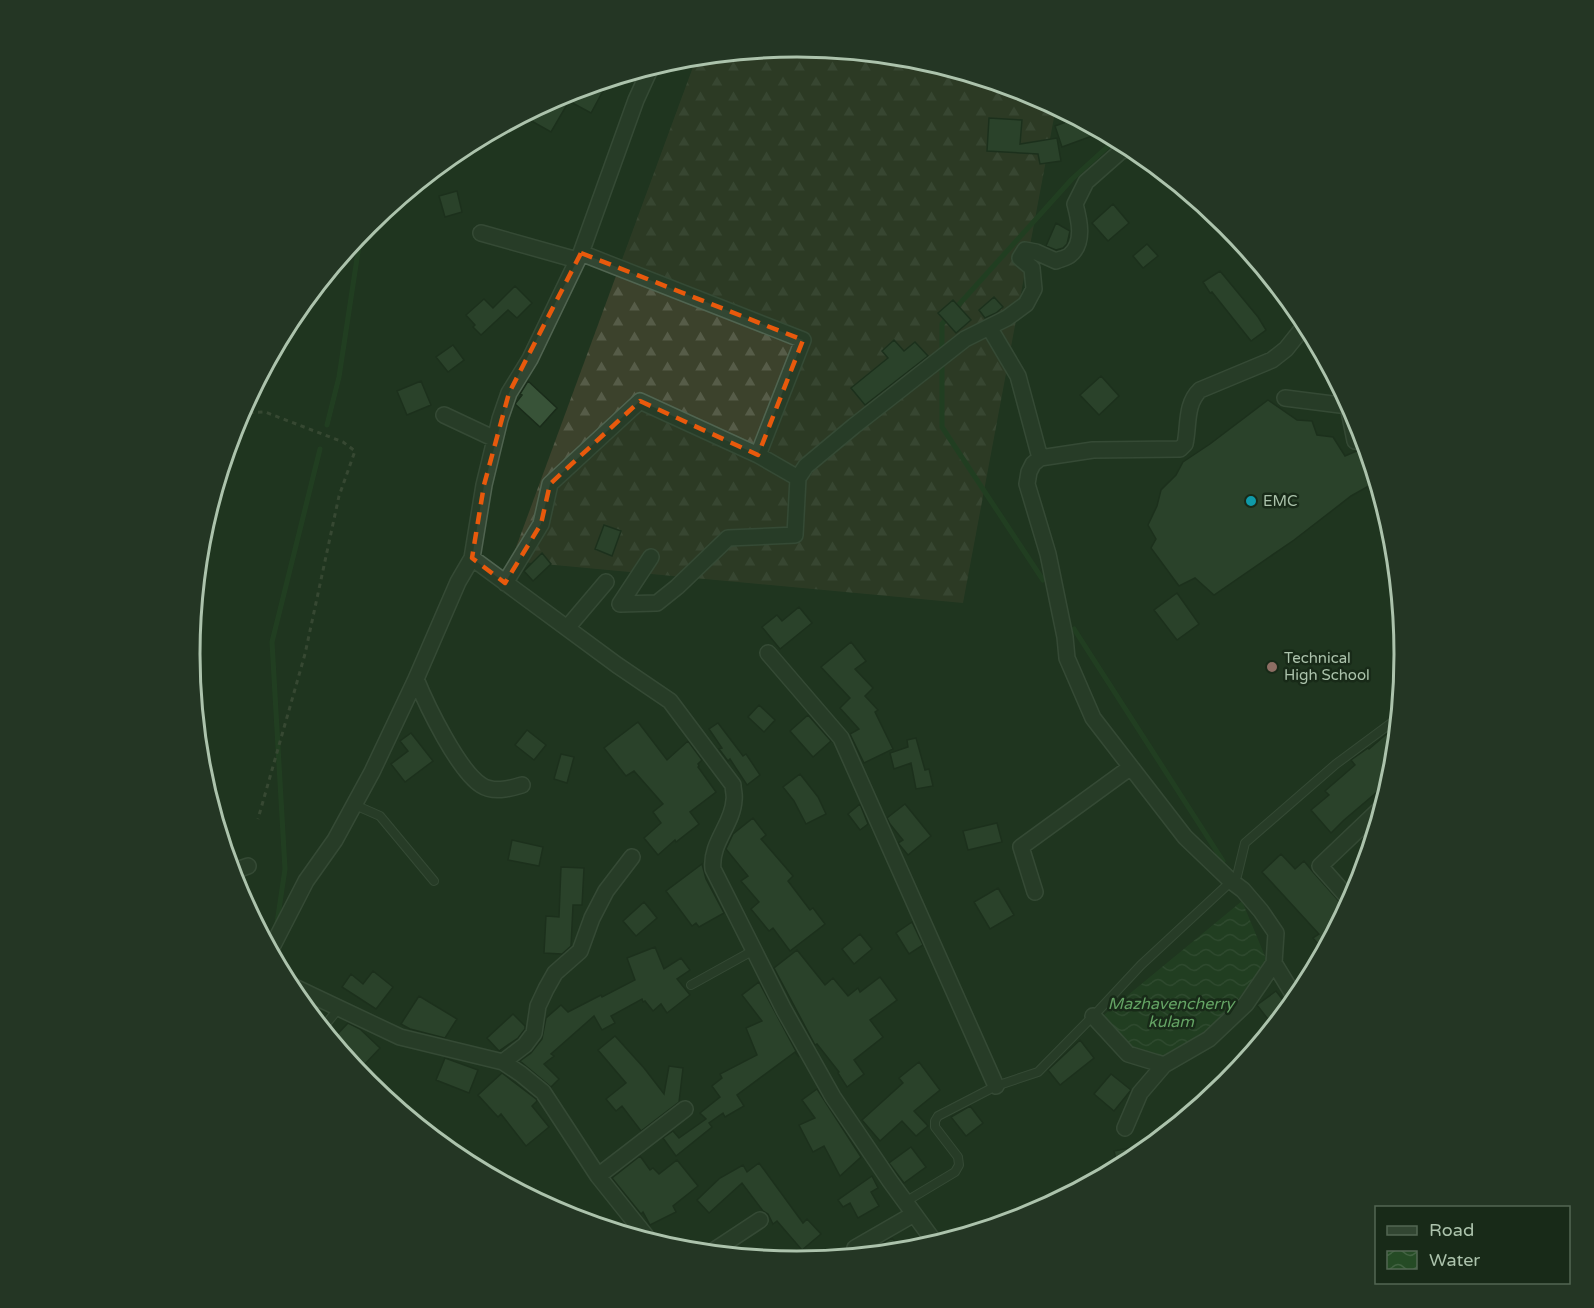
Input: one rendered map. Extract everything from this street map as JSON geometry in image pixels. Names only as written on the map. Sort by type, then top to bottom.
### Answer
[{"type":"street","points":[[275,942],[306,881],[335,840],[377,764],[458,582],[472,558],[484,484],[509,393],[530,359],[579,256],[647,76]]},
{"type":"street","points":[[651,557],[620,604],[657,603],[728,538],[795,535],[798,478],[806,466],[965,339],[1007,318],[1026,304],[1034,289],[1032,268],[1020,258],[1024,250],[1036,252],[1056,261],[1070,255],[1078,243],[1080,221],[1075,204],[1086,182],[1120,152]]},
{"type":"street","points":[[481,233],[579,256],[803,340],[758,454]]},
{"type":"street","points":[[989,327],[1018,375],[1040,458]]},
{"type":"street","points":[[1125,1128],[1140,1093],[1164,1065],[1209,1039],[1246,1004],[1274,963],[1276,933],[1243,890],[1185,837],[1093,718],[1067,658],[1065,637],[1048,554],[1027,484],[1029,472],[1040,458],[1093,450],[1180,449],[1185,444],[1191,403],[1200,390],[1272,360],[1286,349],[1299,332]]},
{"type":"street","points":[[1285,398],[1339,405]]},
{"type":"street","points":[[505,583],[541,524],[550,484],[640,401],[758,454],[798,478]]},
{"type":"street","points":[[444,415],[495,439]]},
{"type":"street","points":[[472,558],[617,665],[670,701],[733,785],[732,812],[712,857],[713,869],[784,1010],[833,1097],[930,1236]]},
{"type":"street","points":[[567,628],[606,582]]},
{"type":"street","points":[[768,652],[841,738],[996,1086]]},
{"type":"street","points":[[416,679],[423,697],[453,752],[468,772],[482,786],[494,789],[509,789],[522,785]]},
{"type":"street","points":[[1035,892],[1021,847],[1131,766]]},
{"type":"street","points":[[1344,893],[1320,866],[1371,817]]},
{"type":"street","points":[[503,1062],[525,1045],[534,1032],[538,1006],[546,989],[555,974],[580,951],[592,918],[606,891],[632,857]]},
{"type":"street","points":[[240,869],[248,866]]},
{"type":"street","points":[[1274,963],[1290,990]]},
{"type":"street","points":[[305,992],[400,1037],[503,1062],[521,1074],[543,1092],[598,1176],[642,1231]]},
{"type":"street","points":[[1093,1016],[1128,1054],[1164,1065]]},
{"type":"street","points":[[598,1176],[685,1109]]},
{"type":"street","points":[[855,1248],[910,1208]]},
{"type":"street","points":[[720,1246],[760,1220]]},
{"type":"lane","points":[[910,1208],[958,1168],[958,1157],[935,1127],[938,1116],[996,1086],[1038,1072],[1141,965],[1237,876],[1245,843],[1336,764],[1390,724]]},
{"type":"lane","points":[[355,805],[380,816],[434,881]]},
{"type":"lane","points":[[691,985],[754,950]]},
{"type":"lane","points":[[327,1022],[339,1008]]},
{"type":"path","points":[[251,413],[265,412],[343,442],[355,451],[339,495],[305,654],[258,819]]},
{"type":"highlighted area","points":[[581,253],[803,340],[758,455],[640,401],[550,484],[541,524],[505,583],[472,558],[484,485],[509,393]]},
{"type":"green space","points":[[797,57],[875,62],[952,77],[1025,102],[1054,116],[963,603],[511,561],[693,66],[758,58]]},
{"type":"water","name":"Mazhavencherry kulam","points":[[1242,901],[1267,961],[1222,1020],[1194,1048],[1153,1061],[1133,1061],[1099,1019]]},
{"type":"building","points":[[604,89],[591,113],[570,102]]},
{"type":"building","points":[[568,102],[551,132],[530,120]]},
{"type":"building","points":[[989,118],[1022,120],[1020,144],[1057,138],[1061,161],[1040,164],[1038,154],[987,151]]},
{"type":"building","points":[[1066,122],[1092,136],[1062,147],[1055,126]]},
{"type":"building","points":[[457,191],[462,212],[445,217],[439,196]]},
{"type":"building","points":[[1113,204],[1129,223],[1108,241],[1092,223]]},
{"type":"building","points":[[1056,223],[1070,231],[1067,244],[1056,250],[1046,246]]},
{"type":"building","points":[[1147,244],[1158,256],[1143,268],[1133,256]]},
{"type":"building","points":[[1220,271],[1266,330],[1251,341],[1203,282]]},
{"type":"building","points":[[515,286],[532,303],[517,318],[508,310],[481,335],[466,315],[484,299],[493,308]]},
{"type":"building","points":[[994,297],[1003,307],[985,318],[979,310]]},
{"type":"building","points":[[953,300],[971,320],[956,333],[938,313]]},
{"type":"building","points":[[894,340],[904,351],[915,342],[928,356],[865,405],[851,388],[888,358],[882,351]]},
{"type":"building","points":[[453,345],[464,360],[448,372],[436,357]]},
{"type":"building","points":[[1101,376],[1119,396],[1099,415],[1080,395]]},
{"type":"building","points":[[421,381],[431,405],[407,415],[397,391]]},
{"type":"building","points":[[528,381],[557,408],[540,427],[515,404]]},
{"type":"building","name":"EMC","points":[[1268,400],[1297,420],[1312,421],[1317,435],[1333,437],[1345,456],[1358,450],[1370,486],[1351,496],[1294,540],[1214,595],[1195,578],[1179,586],[1151,548],[1156,539],[1148,525],[1157,506],[1161,490],[1176,475],[1183,462]]},
{"type":"building","points":[[604,525],[621,531],[612,556],[595,549]]},
{"type":"building","points":[[542,553],[551,564],[533,581],[524,571]]},
{"type":"building","points":[[1177,593],[1199,624],[1177,640],[1154,610]]},
{"type":"building","points":[[799,607],[812,623],[780,649],[762,627],[777,615],[782,621]]},
{"type":"building","points":[[851,642],[866,661],[855,669],[873,688],[865,696],[878,710],[875,712],[893,749],[864,763],[850,734],[859,729],[840,708],[850,698],[821,667]]},
{"type":"building","points":[[759,705],[775,720],[764,732],[748,717]]},
{"type":"building","points":[[808,715],[831,741],[813,757],[790,731]]},
{"type":"building","points":[[638,722],[667,760],[688,741],[702,760],[698,767],[716,792],[690,812],[699,824],[658,855],[644,838],[661,823],[653,812],[663,804],[634,771],[626,776],[604,748]]},
{"type":"building","points":[[718,723],[743,756],[746,754],[760,775],[747,785],[730,759],[728,761],[719,749],[722,748],[709,729]]},
{"type":"building","points":[[527,730],[546,745],[534,760],[515,745]]},
{"type":"building","points":[[1389,732],[1378,791],[1331,833],[1311,810],[1329,795],[1325,791],[1355,765],[1351,760],[1369,749]]},
{"type":"building","points":[[411,733],[433,761],[405,782],[391,764],[408,751],[400,741]]},
{"type":"building","points":[[916,738],[925,770],[929,769],[933,786],[916,789],[911,763],[894,769],[890,753],[908,747],[907,740]]},
{"type":"building","points":[[561,754],[574,757],[567,783],[554,779]]},
{"type":"building","points":[[800,774],[818,797],[826,814],[806,824],[794,801],[783,787]]},
{"type":"building","points":[[860,804],[868,824],[860,830],[848,814]]},
{"type":"building","points":[[905,804],[931,836],[908,855],[898,843],[903,840],[887,818]]},
{"type":"building","points":[[753,818],[766,835],[761,839],[793,876],[788,881],[810,910],[813,908],[825,924],[790,951],[773,928],[769,931],[751,909],[759,902],[741,881],[748,876],[726,849],[733,834]]},
{"type":"building","points":[[997,823],[1002,842],[968,850],[963,831]]},
{"type":"building","points":[[512,840],[543,847],[539,866],[508,860]]},
{"type":"building","points":[[1281,854],[1295,869],[1304,861],[1340,902],[1318,944],[1313,938],[1319,934],[1262,872]]},
{"type":"building","points":[[702,864],[706,879],[724,913],[699,927],[696,923],[692,926],[666,891]]},
{"type":"building","points":[[561,867],[584,868],[582,905],[573,905],[571,946],[562,954],[544,953],[546,916],[559,917]]},
{"type":"building","points":[[998,888],[1014,915],[990,929],[974,902]]},
{"type":"building","points":[[644,902],[657,918],[636,936],[623,921]]},
{"type":"building","points":[[912,922],[923,945],[909,954],[896,933]]},
{"type":"building","points":[[860,934],[872,949],[854,964],[842,949]]},
{"type":"building","points":[[655,947],[664,969],[681,958],[690,970],[677,979],[690,995],[667,1013],[661,1004],[653,1011],[642,999],[611,1016],[615,1023],[602,1030],[594,1016],[551,1054],[554,1056],[544,1064],[559,1079],[551,1087],[520,1061],[531,1053],[542,1039],[546,1018],[561,1005],[568,1012],[635,980],[627,958]]},
{"type":"building","points":[[797,950],[825,985],[833,978],[848,996],[858,988],[860,992],[880,977],[897,1000],[870,1020],[883,1037],[854,1060],[864,1074],[847,1087],[839,1072],[817,1044],[815,1045],[774,968]]},
{"type":"building","points":[[373,971],[393,987],[376,1009],[342,987],[351,974],[363,984]]},
{"type":"building","points":[[759,982],[799,1057],[795,1052],[737,1095],[744,1106],[725,1117],[723,1113],[709,1123],[712,1127],[676,1156],[663,1138],[673,1131],[679,1138],[706,1119],[700,1113],[720,1097],[712,1086],[722,1078],[720,1074],[757,1055],[746,1028],[762,1021],[742,995]]},
{"type":"building","points":[[1276,991],[1283,1000],[1269,1020],[1257,1005]]},
{"type":"building","points":[[419,996],[457,1019],[445,1038],[410,1029],[401,1024]]},
{"type":"building","points":[[513,1014],[525,1026],[525,1029],[518,1038],[499,1051],[487,1038]]},
{"type":"building","points":[[348,1023],[360,1029],[380,1048],[364,1065],[337,1035]]},
{"type":"building","points":[[615,1036],[664,1094],[669,1066],[683,1068],[679,1102],[641,1131],[622,1106],[616,1111],[606,1099],[626,1083],[598,1050]]},
{"type":"building","points":[[1080,1040],[1094,1058],[1060,1085],[1048,1070]]},
{"type":"building","points":[[445,1058],[478,1070],[469,1093],[436,1080]]},
{"type":"building","points":[[919,1062],[940,1090],[914,1111],[928,1126],[916,1136],[902,1121],[880,1141],[862,1120],[903,1083],[899,1078]]},
{"type":"building","points":[[502,1073],[536,1099],[537,1101],[532,1106],[549,1127],[526,1146],[501,1114],[498,1117],[478,1095]]},
{"type":"building","points":[[1111,1074],[1131,1090],[1114,1111],[1094,1094]]},
{"type":"building","points":[[817,1089],[861,1157],[840,1176],[824,1146],[813,1152],[799,1125],[815,1118],[802,1100]]},
{"type":"building","points":[[970,1106],[983,1123],[966,1136],[951,1117]]},
{"type":"building","points":[[911,1147],[926,1167],[904,1183],[889,1163]]},
{"type":"building","points":[[1133,1147],[1116,1158],[1114,1151]]},
{"type":"building","points":[[640,1156],[650,1170],[653,1168],[659,1174],[677,1160],[698,1186],[673,1206],[676,1212],[650,1225],[643,1212],[641,1214],[612,1178]]},
{"type":"building","points":[[759,1163],[803,1223],[807,1219],[821,1234],[802,1250],[777,1221],[773,1224],[768,1214],[763,1211],[742,1183],[709,1213],[697,1200],[720,1178],[743,1165],[747,1172]]},
{"type":"building","points":[[872,1176],[878,1188],[871,1192],[879,1206],[858,1218],[850,1203],[843,1207],[838,1200]]},
{"type":"building","points":[[892,1238],[896,1243],[880,1245]]},
{"type":"waterway","points":[[954,310],[1072,179],[1109,145]]},
{"type":"waterway","points":[[327,425],[339,377],[358,249]]},
{"type":"waterway","points":[[948,317],[942,324],[942,427],[1043,580]]},
{"type":"waterway","points":[[277,923],[285,869],[272,642],[320,449]]},
{"type":"waterway","points":[[1074,629],[1223,861]]},
{"type":"place","name":"EMC","points":[[1251,501]]},
{"type":"place","name":"Technical High School","points":[[1272,667]]}]
